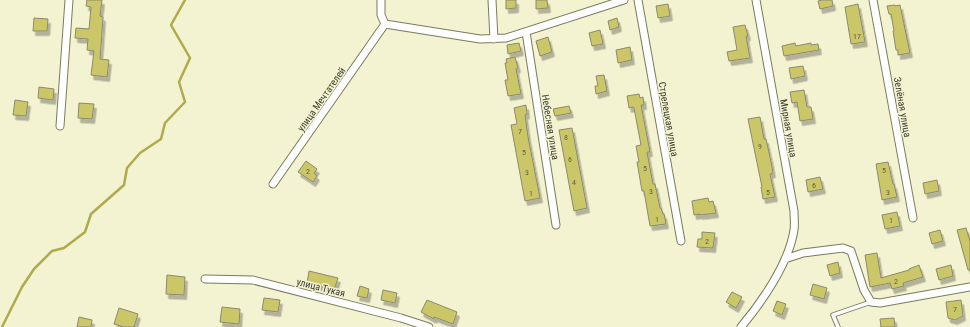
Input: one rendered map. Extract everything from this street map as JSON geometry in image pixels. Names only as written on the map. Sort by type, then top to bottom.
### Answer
[{"type":"street","points":[[60,126],[69,0]]},
{"type":"street","points":[[381,0],[381,14],[385,24],[480,39],[506,38],[624,0]]},
{"type":"street","points":[[492,0],[494,39]]},
{"type":"street","name":"Стрелецкая улица","points":[[638,0],[681,240]]},
{"type":"street","name":"Мирная улица","points":[[741,327],[766,295],[785,258],[794,230],[794,211],[756,0]]},
{"type":"street","name":"Зелёная улица","points":[[873,0],[913,218]]},
{"type":"street","name":"улица Мечтателей","points":[[273,184],[385,24]]},
{"type":"street","name":"Небесная улица","points":[[526,32],[556,225]]},
{"type":"street","points":[[785,258],[803,253],[843,248],[851,251],[864,290],[871,302],[880,303],[970,287]]},
{"type":"street","name":"улица Тукая","points":[[205,279],[253,280],[401,318],[429,327]]},
{"type":"lane","points":[[838,327],[833,315],[871,302]]},
{"type":"building","points":[[87,0],[102,0],[100,16],[103,17],[100,59],[109,60],[107,77],[91,75],[94,51],[87,50],[88,39],[75,38],[76,28],[89,29],[91,7],[86,6]]},
{"type":"building","points":[[506,0],[516,0],[516,8],[506,9]]},
{"type":"building","points":[[536,0],[547,0],[548,8],[536,9]]},
{"type":"building","points":[[832,0],[833,6],[820,9],[818,1]]},
{"type":"building","points":[[668,4],[670,16],[658,18],[656,6]]},
{"type":"building","points":[[858,4],[865,42],[851,44],[845,7]]},
{"type":"building","points":[[900,5],[910,53],[898,55],[898,50],[896,50],[891,14],[889,14],[887,6]]},
{"type":"building","points":[[34,18],[48,19],[47,31],[33,31]]},
{"type":"building","points":[[617,18],[619,27],[610,30],[608,21]]},
{"type":"building","points":[[745,25],[748,36],[746,36],[750,58],[729,61],[727,52],[737,50],[733,27]]},
{"type":"building","points":[[600,30],[603,44],[592,46],[589,33]]},
{"type":"building","points":[[548,37],[552,52],[540,56],[536,41]]},
{"type":"building","points":[[519,43],[521,51],[508,54],[507,45]]},
{"type":"building","points":[[795,43],[796,46],[811,43],[811,45],[818,44],[819,50],[784,56],[782,46]]},
{"type":"building","points":[[630,47],[632,60],[618,63],[616,50]]},
{"type":"building","points":[[515,57],[518,68],[516,69],[521,94],[508,96],[505,80],[508,80],[505,63],[507,63],[506,59]]},
{"type":"building","points":[[803,66],[805,76],[791,79],[789,68]]},
{"type":"building","points":[[604,75],[607,91],[596,94],[595,86],[598,86],[596,76]]},
{"type":"building","points":[[39,87],[54,89],[53,100],[38,98]]},
{"type":"building","points":[[804,90],[807,107],[811,107],[813,119],[800,121],[797,102],[792,103],[790,92]]},
{"type":"building","points":[[639,94],[640,98],[643,97],[644,105],[641,105],[650,152],[647,152],[653,184],[655,184],[660,208],[664,214],[666,224],[650,226],[644,191],[642,191],[636,146],[641,145],[634,108],[629,108],[627,96]]},
{"type":"building","points":[[15,100],[28,102],[26,116],[13,115]]},
{"type":"building","points":[[79,103],[94,104],[92,119],[78,118]]},
{"type":"building","points":[[526,105],[527,114],[525,115],[528,137],[540,198],[525,201],[511,125],[517,124],[514,108]]},
{"type":"building","points":[[569,106],[571,113],[555,116],[553,109]]},
{"type":"building","points":[[760,117],[764,139],[766,139],[771,162],[773,173],[770,174],[775,197],[763,199],[762,187],[748,119]]},
{"type":"building","points":[[572,128],[587,208],[574,211],[559,130]]},
{"type":"building","points":[[306,161],[317,169],[314,173],[317,176],[313,182],[298,172]]},
{"type":"building","points":[[888,162],[897,197],[882,200],[876,164]]},
{"type":"building","points":[[820,177],[823,189],[808,192],[806,180]]},
{"type":"building","points":[[937,180],[939,191],[925,194],[923,183]]},
{"type":"building","points":[[708,198],[709,202],[713,201],[716,213],[694,215],[692,201]]},
{"type":"building","points":[[897,212],[900,226],[885,229],[882,215]]},
{"type":"building","points":[[966,228],[970,241],[970,270],[968,270],[957,230]]},
{"type":"building","points":[[940,230],[943,241],[932,244],[929,233]]},
{"type":"building","points":[[702,232],[715,233],[713,248],[697,247],[698,239],[702,239]]},
{"type":"building","points":[[877,253],[881,278],[909,270],[919,265],[923,277],[903,283],[904,286],[892,289],[890,283],[870,287],[865,255]]},
{"type":"building","points":[[838,262],[840,273],[830,276],[827,265]]},
{"type":"building","points":[[951,265],[953,276],[939,280],[936,269]]},
{"type":"building","points":[[309,271],[338,278],[334,290],[307,283]]},
{"type":"building","points":[[167,275],[185,277],[184,295],[166,294]]},
{"type":"building","points":[[813,284],[827,288],[824,299],[810,295]]},
{"type":"building","points":[[360,286],[369,289],[367,298],[357,296]]},
{"type":"building","points":[[383,290],[397,293],[395,303],[381,300]]},
{"type":"building","points":[[732,292],[742,297],[736,308],[726,302]]},
{"type":"building","points":[[264,298],[280,300],[278,312],[262,310]]},
{"type":"building","points":[[427,300],[457,312],[453,324],[434,317],[434,319],[421,312]]},
{"type":"building","points":[[961,300],[963,316],[955,320],[948,318],[946,302]]},
{"type":"building","points":[[777,301],[786,304],[782,315],[773,311]]},
{"type":"building","points":[[222,307],[240,309],[239,324],[220,322]]},
{"type":"building","points":[[119,308],[138,314],[134,327],[124,327],[114,324]]},
{"type":"building","points":[[79,317],[92,320],[91,327],[77,327]]},
{"type":"building","points":[[894,318],[895,327],[881,327],[880,319]]},
{"type":"waterway","points":[[2,327],[22,287],[34,269],[52,251],[64,248],[85,232],[91,214],[124,185],[127,168],[140,153],[161,139],[165,123],[185,102],[179,82],[190,58],[171,25],[185,0]]}]
